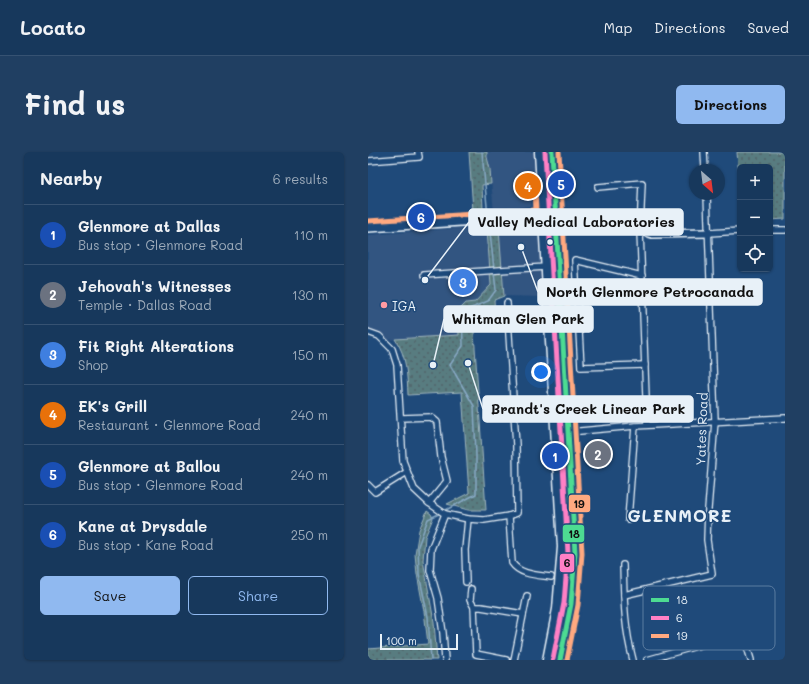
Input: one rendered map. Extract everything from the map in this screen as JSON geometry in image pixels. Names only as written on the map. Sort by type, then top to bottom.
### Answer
[{"type":"main road","points":[[539,152],[562,547],[558,609],[547,660]]},
{"type":"main road","points":[[552,152],[575,553],[572,604],[560,660]]},
{"type":"street","points":[[368,161],[419,158],[418,152]]},
{"type":"street","points":[[704,152],[705,164]]},
{"type":"street","points":[[598,187],[642,183],[640,231],[647,425]]},
{"type":"street","name":"Yates Road","points":[[662,586],[712,574],[707,540],[715,421],[707,200]]},
{"type":"street","points":[[368,228],[556,216],[602,220],[652,234],[737,232]]},
{"type":"street","points":[[773,230],[785,230]]},
{"type":"street","points":[[642,276],[576,260],[581,367],[645,365]]},
{"type":"street","points":[[424,275],[546,267]]},
{"type":"street","points":[[368,332],[379,336],[392,349],[397,365],[403,461],[414,489],[429,503],[445,514],[468,519],[484,520],[509,516],[517,513],[516,446],[507,303]]},
{"type":"street","points":[[401,418],[431,417],[437,422],[441,457],[447,481],[429,503]]},
{"type":"street","points":[[569,432],[647,425],[785,418]]},
{"type":"street","points":[[628,519],[635,426]]},
{"type":"street","points":[[368,485],[375,492],[407,472]]},
{"type":"street","points":[[445,514],[431,549],[430,570],[438,598],[445,660]]},
{"type":"street","points":[[509,516],[512,563],[522,572],[551,577]]},
{"type":"street","points":[[466,582],[465,550],[468,519]]},
{"type":"street","points":[[623,565],[624,608],[628,640],[633,660]]},
{"type":"street","points":[[471,589],[470,600],[474,607],[474,657],[506,660]]},
{"type":"street","name":"Yates Road","points":[[624,595],[643,590]]},
{"type":"street","points":[[514,660],[527,596]]},
{"type":"street","points":[[474,607],[523,614]]},
{"type":"street","points":[[647,660],[683,650]]},
{"type":"street","points":[[748,650],[751,660]]},
{"type":"shaded area","points":[[487,152],[538,152],[542,208],[494,213]]},
{"type":"shaded area","points":[[540,221],[545,297],[504,296],[499,229]]},
{"type":"shaded area","points":[[486,226],[491,285],[475,302],[466,303],[462,306],[458,318],[459,335],[386,340],[368,329],[368,235]]},
{"type":"green space","points":[[469,152],[487,152],[491,184],[482,185],[483,210],[473,211]]},
{"type":"green space","points":[[737,152],[785,152],[785,219],[773,220],[773,164],[738,164]]},
{"type":"green space","points":[[499,229],[504,296],[494,300],[495,316],[473,318],[486,510],[468,510],[447,504],[469,493],[462,392],[408,395],[407,373],[404,359],[395,339],[459,335],[458,318],[460,309],[466,303],[475,302],[491,285],[487,230]]},
{"type":"green space","points":[[427,511],[433,518],[425,537],[423,560],[434,622],[437,660],[368,660],[368,649],[428,644],[415,554],[419,530]]},
{"type":"waterway","points":[[482,152],[488,217]]},
{"type":"waterway","points":[[489,223],[494,269]]},
{"type":"waterway","points":[[444,511],[476,494],[474,406],[450,365],[463,346],[462,312],[488,301],[496,290],[494,273]]},
{"type":"waterway","points":[[431,660],[428,617],[419,574],[418,546],[428,519],[441,513]]},
{"type":"transit line","name":"6","points":[[545,152],[568,553],[564,603],[553,659]]},
{"type":"transit line","name":"18","points":[[552,152],[575,553],[571,604],[560,660]]},
{"type":"transit line","name":"19","points":[[559,152],[582,553],[578,605],[567,660]]},
{"type":"transit line","name":"19","points":[[368,221],[536,210],[535,190]]},
{"type":"place","name":"Glenmore at Ballou","points":[[561,184]]},
{"type":"place","name":"EK's Grill","points":[[528,186]]},
{"type":"place","name":"Kane at Drysdale","points":[[421,217]]},
{"type":"place","name":"North Glenmore Petrocanada","points":[[521,247]]},
{"type":"place","name":"Valley Medical Laboratories","points":[[425,280]]},
{"type":"place","name":"Fit Right Alterations","points":[[463,282]]},
{"type":"place","name":"IGA","points":[[384,305]]},
{"type":"place","name":"Brandt's Creek Linear Park","points":[[468,363]]},
{"type":"place","name":"Whitman Glen Park","points":[[433,365]]},
{"type":"place","name":"Jehovah's Witnesses","points":[[598,454]]},
{"type":"place","name":"Glenmore at Dallas","points":[[555,456]]},
{"type":"district","name":"GLENMORE","points":[[680,515]]}]
